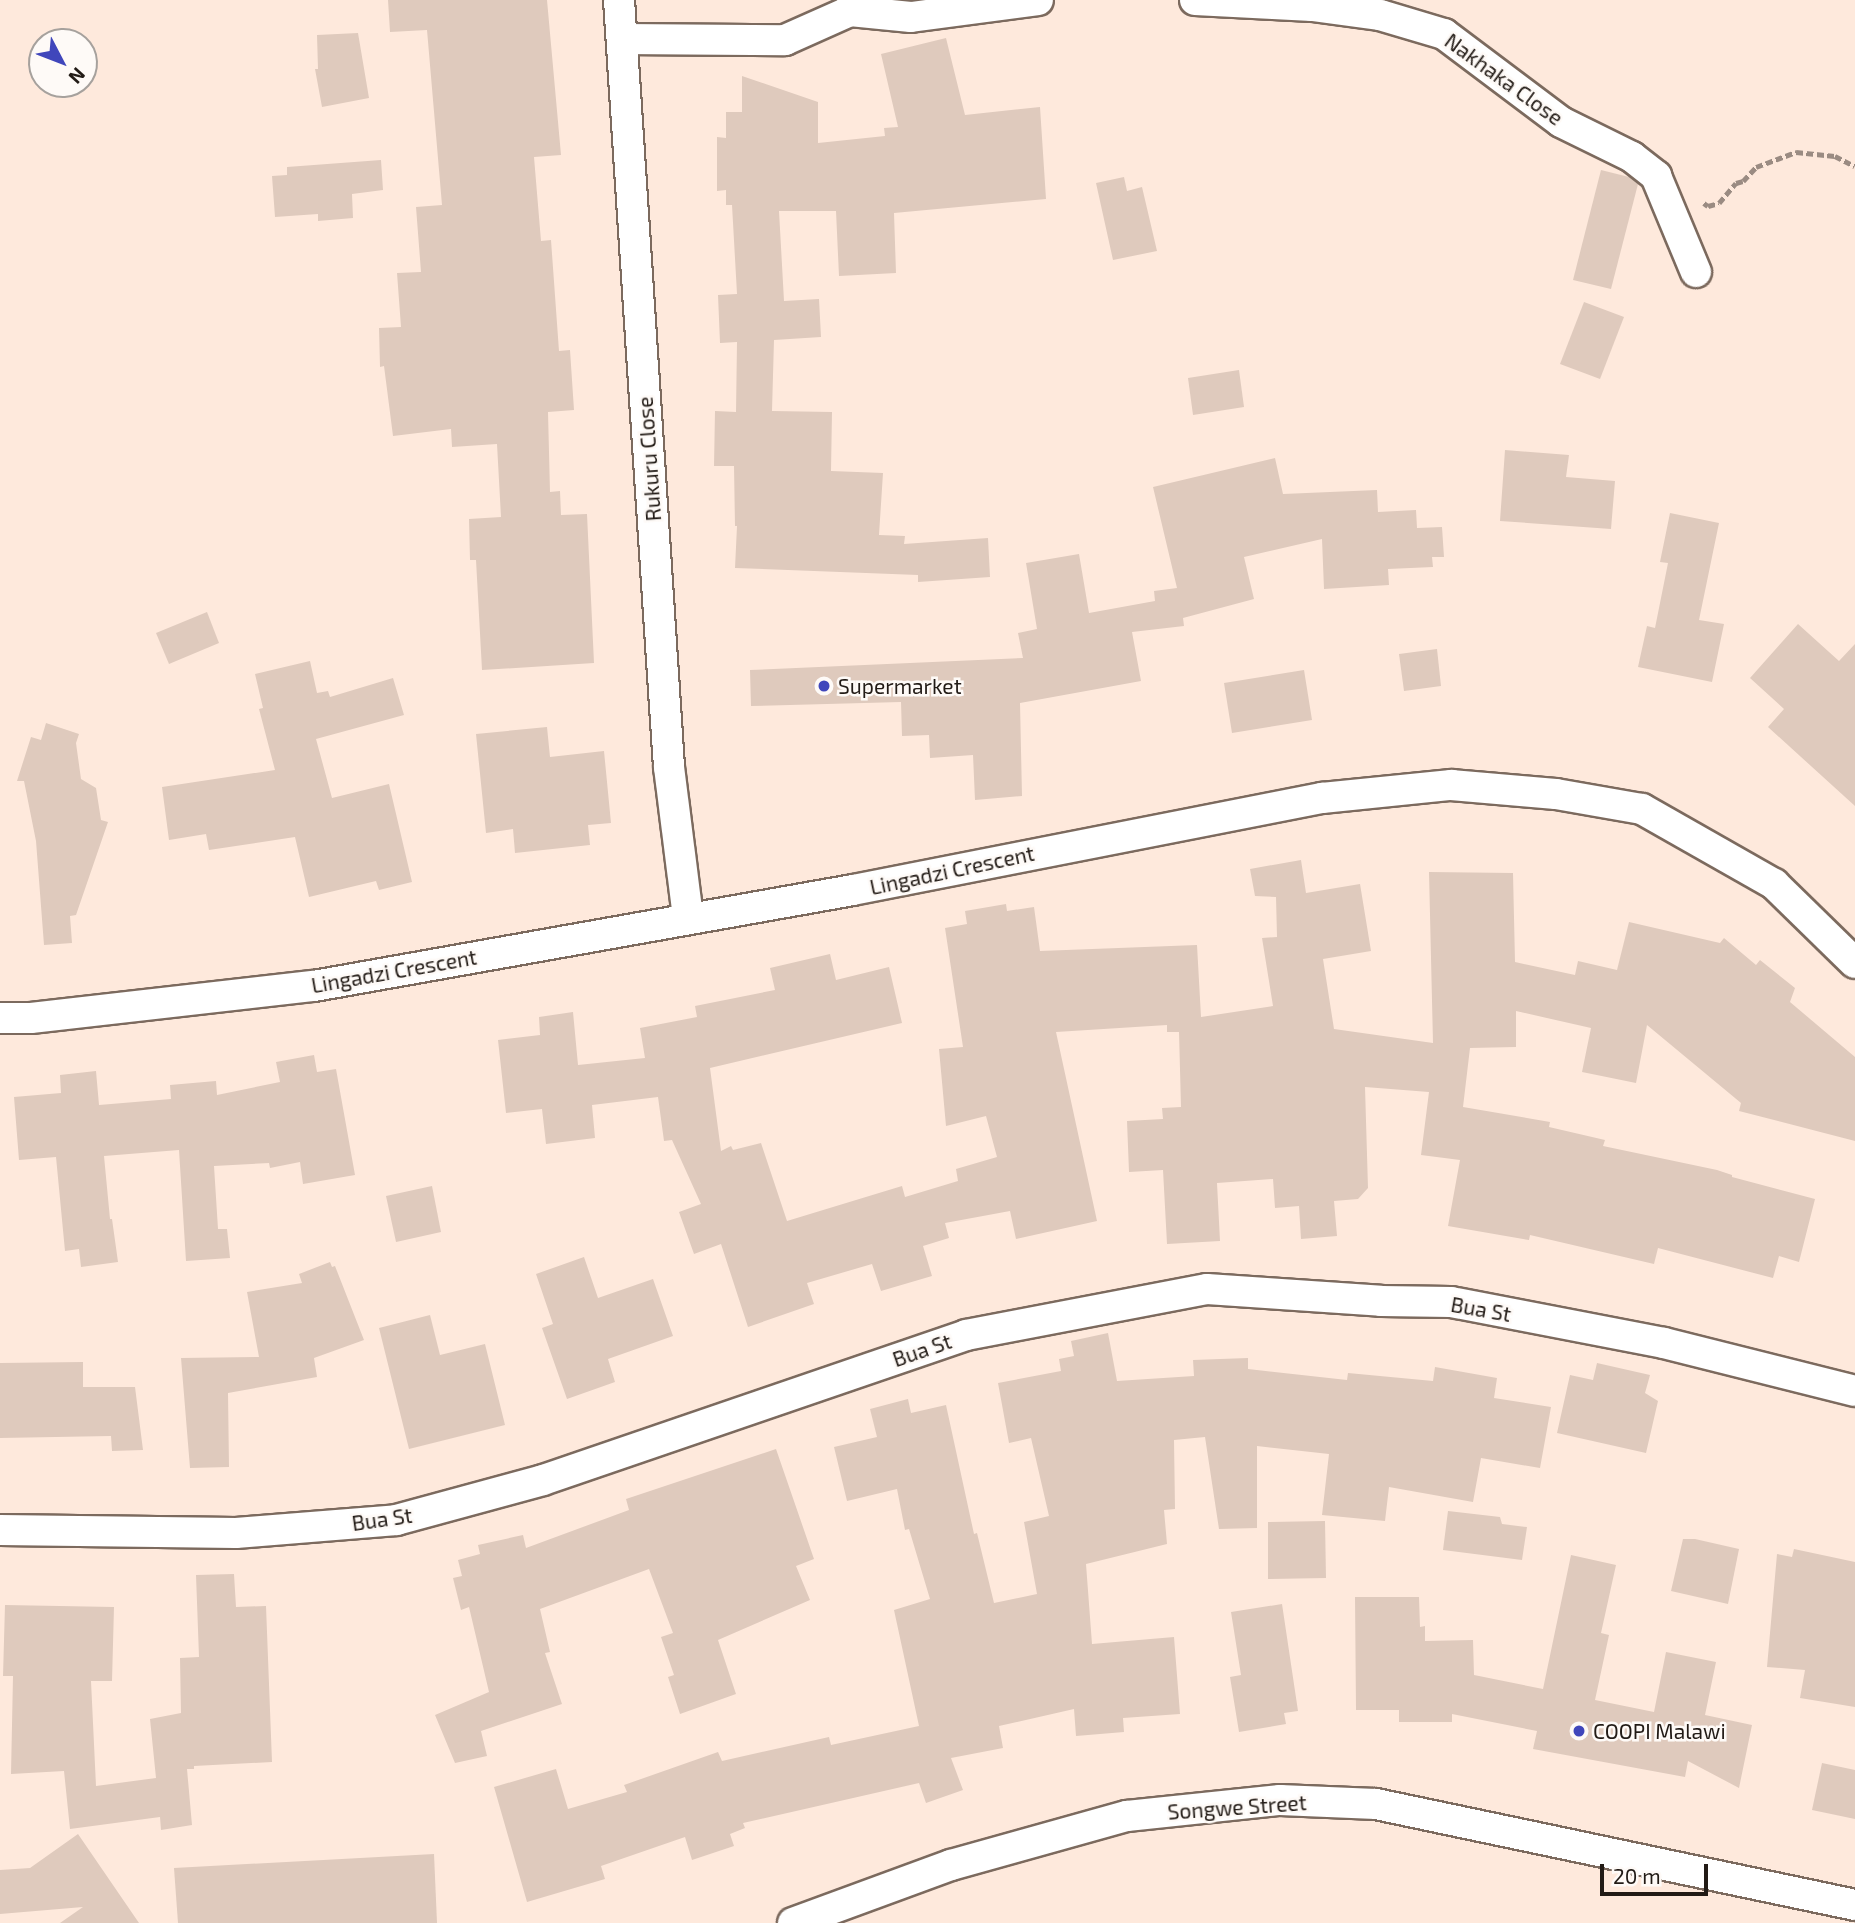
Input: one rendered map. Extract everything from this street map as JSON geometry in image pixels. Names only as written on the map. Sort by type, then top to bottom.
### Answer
[{"type":"street","name":"Rukuru Close","points":[[619,0],[669,766],[688,917]]},
{"type":"street","points":[[622,39],[785,40],[851,5],[911,17],[1038,0]]},
{"type":"street","name":"Nakhaka Close","points":[[1195,0],[1312,6],[1380,15],[1444,34],[1561,122],[1632,157],[1656,176]]},
{"type":"street","points":[[1656,176],[1696,272]]},
{"type":"street","name":"Lingadzi Crescent","points":[[0,1018],[30,1018],[314,986],[688,917],[853,890],[1322,798],[1451,785],[1556,794],[1642,808],[1773,884],[1855,963]]},
{"type":"street","name":"Bua St","points":[[0,1530],[236,1533],[396,1520],[543,1480],[966,1335],[1207,1289],[1451,1302],[1664,1343],[1855,1391]]},
{"type":"street","name":"Songwe Street","points":[[793,1923],[951,1866],[1127,1816],[1280,1800],[1376,1804],[1855,1905]]},
{"type":"path","points":[[1656,176],[1667,178],[1690,191],[1708,206],[1719,203],[1736,183],[1743,181],[1756,167],[1796,152],[1835,156],[1855,166]]},
{"type":"building","points":[[388,0],[547,0],[561,155],[534,157],[541,241],[551,240],[559,351],[570,350],[574,410],[548,412],[550,492],[560,491],[561,515],[587,514],[594,663],[482,670],[476,560],[470,560],[469,519],[501,517],[497,444],[452,447],[451,429],[393,436],[384,366],[380,367],[379,328],[401,327],[397,273],[421,272],[416,207],[442,205],[427,30],[390,32]]},
{"type":"building","points":[[358,33],[369,98],[322,107],[315,69],[318,69],[317,35]]},
{"type":"building","points":[[946,38],[965,115],[1040,107],[1046,199],[894,213],[896,273],[839,276],[836,211],[779,211],[784,301],[819,299],[821,337],[774,340],[772,411],[832,412],[831,471],[883,473],[879,535],[905,536],[904,544],[988,538],[990,577],[918,582],[918,575],[735,568],[737,526],[734,466],[714,466],[715,411],[736,412],[737,342],[720,343],[718,295],[737,294],[732,205],[726,205],[726,190],[717,191],[717,137],[726,138],[726,112],[742,112],[742,76],[818,102],[818,143],[885,136],[884,128],[898,127],[881,54]]},
{"type":"building","points":[[381,160],[383,190],[352,194],[353,218],[318,221],[318,214],[275,217],[272,176],[287,175],[287,167]]},
{"type":"building","points":[[1601,170],[1629,177],[1638,184],[1611,289],[1573,280]]},
{"type":"building","points":[[1124,177],[1127,191],[1142,187],[1157,251],[1113,260],[1096,183]]},
{"type":"building","points":[[1584,302],[1624,317],[1600,379],[1560,364]]},
{"type":"building","points":[[1239,370],[1244,407],[1193,415],[1188,378]]},
{"type":"building","points":[[1505,450],[1569,455],[1566,477],[1615,481],[1611,529],[1500,521]]},
{"type":"building","points":[[1275,458],[1283,494],[1377,490],[1378,512],[1416,510],[1417,528],[1442,527],[1444,557],[1432,557],[1433,567],[1388,569],[1389,585],[1324,589],[1322,539],[1244,557],[1254,599],[1183,618],[1184,626],[1132,632],[1141,681],[1020,703],[1022,796],[975,800],[973,755],[930,758],[929,735],[902,736],[901,702],[751,706],[750,670],[1023,658],[1018,633],[1037,629],[1026,563],[1079,554],[1089,613],[1155,601],[1154,591],[1177,588],[1153,487]]},
{"type":"building","points":[[1670,513],[1719,523],[1699,620],[1724,624],[1712,682],[1638,667],[1647,626],[1655,628],[1668,563],[1660,562]]},
{"type":"building","points":[[207,612],[219,643],[169,664],[156,633]]},
{"type":"building","points":[[1798,624],[1839,661],[1855,644],[1855,806],[1768,727],[1784,709],[1750,678]]},
{"type":"building","points":[[1437,649],[1441,686],[1404,691],[1399,654]]},
{"type":"building","points":[[310,661],[317,693],[328,691],[330,697],[393,678],[404,715],[316,739],[332,798],[389,784],[412,882],[379,890],[376,881],[309,897],[295,837],[209,850],[206,834],[169,840],[162,787],[275,770],[259,709],[263,708],[255,674]]},
{"type":"building","points":[[1304,670],[1312,720],[1232,733],[1224,683]]},
{"type":"building","points":[[46,723],[79,734],[76,743],[81,779],[96,788],[101,820],[108,822],[76,915],[70,916],[72,943],[44,945],[36,841],[24,781],[17,781],[31,737],[41,740]]},
{"type":"building","points":[[547,727],[550,757],[604,751],[611,823],[588,825],[590,845],[515,853],[513,829],[486,833],[476,734]]},
{"type":"building","points":[[1301,860],[1306,893],[1360,884],[1371,951],[1323,959],[1334,1029],[1433,1043],[1429,872],[1513,873],[1515,962],[1575,975],[1578,961],[1617,970],[1629,922],[1720,943],[1724,938],[1756,965],[1760,960],[1795,988],[1790,1002],[1855,1057],[1855,1141],[1739,1111],[1741,1103],[1647,1025],[1636,1083],[1582,1072],[1591,1028],[1516,1011],[1516,1047],[1470,1048],[1463,1107],[1550,1122],[1549,1127],[1605,1140],[1603,1146],[1717,1170],[1732,1177],[1815,1199],[1799,1262],[1779,1256],[1773,1278],[1658,1248],[1654,1264],[1530,1235],[1529,1240],[1448,1226],[1460,1160],[1421,1155],[1429,1092],[1365,1087],[1368,1188],[1358,1199],[1334,1201],[1337,1236],[1301,1239],[1299,1206],[1275,1208],[1273,1179],[1217,1183],[1220,1241],[1167,1244],[1163,1170],[1129,1172],[1127,1121],[1163,1119],[1162,1108],[1181,1107],[1179,1032],[1167,1032],[1167,1025],[1056,1032],[1097,1221],[1016,1239],[1010,1211],[945,1223],[949,1238],[923,1246],[932,1276],[881,1291],[872,1264],[807,1283],[814,1304],[748,1327],[721,1244],[694,1254],[679,1212],[701,1204],[672,1140],[664,1141],[658,1097],[592,1105],[595,1138],[546,1144],[542,1109],[506,1113],[498,1040],[540,1035],[539,1017],[573,1012],[578,1065],[645,1058],[640,1028],[697,1017],[695,1006],[775,990],[770,968],[830,954],[836,980],[889,967],[902,1023],[710,1068],[721,1151],[731,1146],[733,1150],[761,1143],[787,1221],[902,1186],[905,1197],[958,1181],[956,1169],[997,1157],[986,1116],[946,1126],[939,1049],[963,1047],[945,928],[967,924],[965,911],[1006,904],[1007,911],[1034,907],[1040,951],[1197,945],[1201,1017],[1273,1006],[1262,938],[1277,937],[1276,897],[1255,896],[1250,869]]},
{"type":"building","points":[[314,1055],[317,1072],[336,1069],[355,1175],[303,1184],[300,1162],[270,1168],[269,1163],[214,1166],[218,1229],[227,1229],[230,1258],[186,1261],[179,1150],[104,1156],[110,1219],[118,1262],[81,1267],[79,1249],[65,1251],[56,1157],[19,1160],[14,1097],[61,1093],[60,1075],[96,1071],[99,1105],[171,1099],[170,1085],[216,1081],[217,1095],[280,1082],[276,1062]]},
{"type":"building","points":[[432,1186],[441,1232],[396,1242],[386,1196]]},
{"type":"building","points":[[584,1257],[598,1298],[653,1279],[673,1336],[608,1359],[615,1382],[567,1399],[542,1328],[553,1324],[536,1274]]},
{"type":"building","points":[[330,1262],[332,1267],[335,1266],[364,1340],[314,1358],[317,1377],[228,1393],[229,1467],[190,1468],[181,1358],[259,1357],[247,1292],[302,1283],[299,1274]]},
{"type":"building","points":[[430,1315],[440,1355],[485,1344],[505,1425],[409,1449],[379,1328]]},
{"type":"building","points":[[1108,1333],[1117,1381],[1194,1376],[1193,1360],[1248,1358],[1248,1369],[1347,1380],[1348,1373],[1433,1381],[1435,1367],[1497,1378],[1494,1398],[1551,1407],[1540,1468],[1481,1458],[1473,1502],[1389,1487],[1385,1521],[1322,1515],[1329,1454],[1257,1446],[1257,1528],[1219,1529],[1205,1437],[1174,1440],[1175,1509],[1164,1510],[1167,1544],[1086,1564],[1092,1644],[1174,1637],[1180,1714],[1123,1718],[1124,1732],[1076,1736],[1074,1709],[999,1726],[1003,1748],[951,1758],[963,1790],[926,1803],[919,1783],[743,1823],[745,1828],[730,1834],[734,1846],[692,1860],[685,1837],[601,1866],[605,1879],[527,1902],[494,1787],[556,1769],[568,1809],[627,1792],[624,1785],[718,1752],[722,1761],[829,1737],[831,1745],[919,1726],[894,1610],[930,1599],[909,1529],[905,1530],[897,1489],[847,1501],[834,1447],[877,1437],[870,1409],[908,1399],[911,1413],[946,1405],[974,1534],[977,1533],[994,1603],[1037,1594],[1024,1522],[1049,1516],[1031,1438],[1009,1443],[998,1383],[1061,1371],[1059,1359],[1074,1356],[1071,1341]]},
{"type":"building","points":[[83,1362],[83,1387],[135,1387],[143,1450],[112,1451],[111,1436],[0,1438],[0,1363]]},
{"type":"building","points":[[1597,1363],[1650,1375],[1645,1393],[1658,1401],[1646,1453],[1557,1433],[1570,1375],[1593,1380]]},
{"type":"building","points":[[776,1449],[814,1559],[796,1566],[810,1600],[718,1640],[736,1694],[680,1714],[668,1677],[674,1675],[661,1637],[673,1633],[649,1569],[540,1609],[550,1652],[545,1653],[562,1704],[481,1731],[487,1756],[455,1763],[435,1715],[489,1692],[469,1607],[461,1610],[453,1578],[462,1576],[458,1560],[480,1554],[478,1545],[523,1535],[526,1548],[629,1510],[626,1499]]},
{"type":"building","points":[[1448,1511],[1500,1517],[1502,1524],[1527,1527],[1522,1560],[1443,1550]]},
{"type":"building","points":[[1325,1521],[1326,1578],[1268,1579],[1268,1522]]},
{"type":"building","points":[[1683,1539],[1695,1539],[1739,1549],[1728,1604],[1671,1591]]},
{"type":"building","points":[[1794,1549],[1855,1562],[1855,1707],[1800,1698],[1805,1670],[1767,1667],[1777,1554],[1792,1557]]},
{"type":"building","points":[[1571,1555],[1616,1565],[1601,1633],[1609,1635],[1595,1700],[1654,1712],[1666,1652],[1716,1662],[1705,1715],[1752,1725],[1739,1788],[1688,1761],[1685,1777],[1533,1749],[1537,1731],[1452,1714],[1452,1722],[1399,1722],[1399,1710],[1356,1710],[1355,1597],[1419,1597],[1420,1627],[1425,1626],[1425,1641],[1473,1640],[1474,1675],[1543,1689]]},
{"type":"building","points":[[234,1574],[236,1607],[266,1606],[272,1762],[194,1766],[194,1769],[187,1769],[192,1825],[161,1830],[160,1817],[70,1829],[64,1771],[11,1774],[13,1676],[3,1676],[5,1605],[114,1607],[112,1681],[91,1681],[96,1786],[156,1778],[150,1719],[181,1713],[180,1658],[199,1657],[196,1575]]},
{"type":"building","points":[[1282,1604],[1298,1711],[1284,1713],[1286,1724],[1239,1732],[1230,1677],[1241,1675],[1231,1612]]},
{"type":"building","points":[[1822,1763],[1855,1770],[1855,1819],[1812,1810]]},
{"type":"building","points":[[78,1834],[139,1923],[60,1923],[83,1907],[0,1914],[0,1870],[30,1868]]},
{"type":"building","points":[[434,1854],[437,1923],[178,1923],[174,1868]]},
{"type":"place","name":"Supermarket","points":[[824,686]]},
{"type":"place","name":"COOPI Malawi","points":[[1579,1731]]}]
